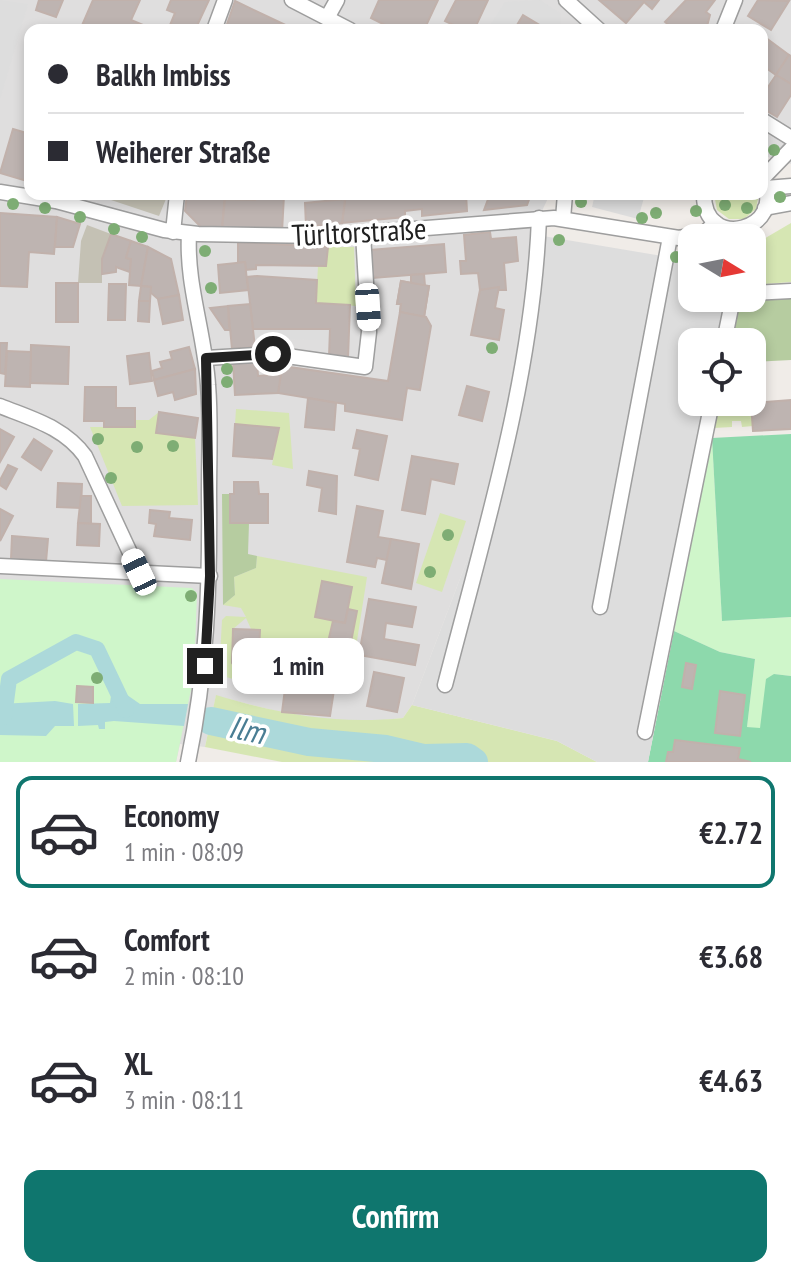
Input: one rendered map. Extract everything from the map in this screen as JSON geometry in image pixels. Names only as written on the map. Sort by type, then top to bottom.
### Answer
[{"type":"street","points":[[216,24],[225,0]]},
{"type":"street","points":[[292,0],[338,24]]},
{"type":"street","points":[[327,18],[337,0]]},
{"type":"street","points":[[566,0],[592,24]]},
{"type":"street","points":[[725,24],[735,0]]},
{"type":"street","points":[[768,124],[791,138]]},
{"type":"street","points":[[768,178],[790,154]]},
{"type":"street","points":[[768,184],[791,186]]},
{"type":"street","name":"Türltorstraße","points":[[0,192],[24,196]]},
{"type":"street","name":"Türltorstraße","points":[[50,200],[181,233],[295,237],[539,218],[563,219],[670,237],[697,235],[716,223]]},
{"type":"street","points":[[178,200],[181,233],[206,358],[210,576],[202,692],[188,762]]},
{"type":"street","points":[[563,219],[565,200]]},
{"type":"street","points":[[705,200],[706,208],[716,223]]},
{"type":"street","points":[[754,224],[765,208],[764,200]]},
{"type":"street","points":[[765,208],[791,203]]},
{"type":"street","points":[[445,685],[488,524],[526,337],[539,218]]},
{"type":"street","points":[[206,358],[273,354],[365,367],[369,332],[363,234]]},
{"type":"street","points":[[600,607],[670,237]]},
{"type":"street","points":[[766,292],[791,291]]},
{"type":"street","points":[[0,406],[52,427],[74,441],[85,456],[139,572]]},
{"type":"street","points":[[645,732],[709,416]]},
{"type":"street","points":[[0,566],[210,576]]},
{"type":"shaded area","points":[[0,0],[791,0],[791,164],[768,157],[768,24],[24,24],[24,200],[547,200],[531,234],[526,290],[500,435],[477,534],[412,705],[403,718],[364,722],[303,718],[216,696],[205,747],[180,744],[176,762],[0,762]]},
{"type":"shaded area","points":[[0,0],[28,4],[0,99]]},
{"type":"shaded area","points":[[540,0],[560,13],[561,24],[538,24],[523,15],[518,24],[491,24],[505,2]]},
{"type":"shaded area","points":[[111,200],[166,200],[159,216]]},
{"type":"shaded area","points":[[594,200],[643,200],[638,219],[592,207]]},
{"type":"shaded area","points":[[87,225],[111,234],[102,259],[102,283],[78,283],[81,241]]},
{"type":"shaded area","points":[[531,234],[678,259],[678,312],[737,312],[734,328],[678,328],[678,416],[716,416],[648,762],[597,762],[557,741],[412,705],[477,534],[500,435],[526,290]]},
{"type":"shaded area","points":[[253,329],[330,329],[330,340],[254,339]]},
{"type":"green space","points":[[715,200],[758,200],[756,209],[744,219],[729,219],[717,210]]},
{"type":"green space","points":[[791,223],[791,282],[766,284],[766,238]]},
{"type":"green space","points":[[328,247],[354,247],[356,306],[316,303],[318,266],[326,266]]},
{"type":"green space","points":[[791,297],[791,360],[766,361],[766,328],[734,328],[737,312],[766,312],[766,298]]},
{"type":"green space","points":[[236,409],[289,413],[293,469],[272,465],[279,428],[235,424]]},
{"type":"green space","points":[[159,412],[156,433],[195,438],[198,505],[122,506],[90,427],[135,427],[135,420],[149,420]]},
{"type":"green space","points":[[716,416],[752,416],[753,426],[742,427],[741,421],[732,421],[732,427],[714,428]]},
{"type":"green space","points":[[791,434],[791,617],[722,621],[712,438]]},
{"type":"green space","points":[[712,438],[722,621],[791,617],[791,676],[774,674],[760,729],[747,727],[755,659],[720,652],[674,631]]},
{"type":"green space","points":[[222,494],[230,494],[230,523],[249,523],[248,554],[257,556],[256,568],[234,577],[235,595],[223,605]]},
{"type":"green space","points":[[440,513],[466,521],[442,592],[416,583]]},
{"type":"green space","points":[[257,556],[367,577],[356,647],[347,646],[338,664],[313,660],[308,690],[272,687],[272,676],[259,660],[260,630],[251,629],[246,618],[233,629],[232,663],[237,674],[233,679],[219,675],[222,620],[226,616],[246,617],[241,608],[223,605],[235,595],[234,577],[256,568]],"holes":[[[322,581],[351,587],[345,623],[315,617]]]},
{"type":"green space","points":[[0,579],[192,588],[197,593],[194,675],[176,762],[0,762]]},
{"type":"green space","points":[[674,631],[720,652],[755,659],[747,727],[760,728],[766,679],[774,674],[791,676],[791,762],[648,762]]},
{"type":"green space","points":[[216,695],[262,708],[331,719],[403,718],[412,705],[557,741],[597,762],[282,762],[205,747]]},
{"type":"water","points":[[120,690],[140,704],[188,704],[184,726],[114,721],[105,722],[105,729],[99,729],[98,725],[78,726],[78,704],[110,703],[111,696]]},
{"type":"water","points":[[55,701],[73,704],[74,726],[55,726],[46,736],[0,735],[0,704]]},
{"type":"building","points":[[39,0],[63,0],[56,17],[36,10]]},
{"type":"building","points":[[93,0],[140,0],[131,20],[141,24],[83,24]]},
{"type":"building","points":[[171,0],[209,0],[198,24],[170,24],[175,13],[167,10]]},
{"type":"building","points":[[379,0],[438,0],[427,24],[383,24],[371,18]]},
{"type":"building","points":[[456,0],[488,0],[477,24],[445,21]]},
{"type":"building","points":[[599,0],[659,0],[652,9],[644,2],[626,23]]},
{"type":"building","points":[[686,0],[715,0],[706,12],[710,15],[708,24],[665,22]]},
{"type":"building","points":[[758,0],[789,1],[771,30],[768,24],[761,24],[748,16]]},
{"type":"building","points":[[235,1],[283,24],[227,24]]},
{"type":"building","points":[[523,15],[538,24],[518,24]]},
{"type":"building","points":[[768,39],[789,55],[776,75],[768,69]]},
{"type":"building","points":[[791,56],[791,84],[776,75]]},
{"type":"building","points":[[776,75],[791,84],[791,95],[777,117],[768,112],[768,87]]},
{"type":"building","points":[[13,129],[24,132],[24,180],[0,173]]},
{"type":"building","points":[[186,200],[224,200],[222,229],[201,227],[185,211]]},
{"type":"building","points":[[225,200],[284,200],[282,232],[222,229]]},
{"type":"building","points":[[345,200],[466,200],[467,211],[422,216],[422,209],[405,211],[405,217],[342,223]]},
{"type":"building","points":[[345,200],[342,223],[306,227],[305,203]]},
{"type":"building","points":[[488,200],[529,200],[527,205],[484,210]]},
{"type":"building","points":[[0,213],[57,217],[54,254],[29,252],[27,287],[0,286]]},
{"type":"building","points":[[57,217],[80,224],[73,247],[55,247]]},
{"type":"building","points":[[490,232],[491,239],[516,237],[518,261],[504,263],[506,290],[480,290],[478,273],[461,274],[460,261],[466,261],[464,235]]},
{"type":"building","points":[[111,234],[131,241],[126,258],[131,259],[130,272],[116,267],[116,272],[102,274],[102,259]]},
{"type":"building","points":[[131,241],[148,247],[141,286],[129,285],[131,259],[126,258]]},
{"type":"building","points":[[238,242],[328,247],[326,266],[256,265],[256,269],[246,270],[245,262],[238,263]]},
{"type":"building","points":[[444,244],[446,272],[373,278],[370,250]]},
{"type":"building","points":[[148,247],[171,259],[179,295],[158,299],[150,292],[151,287],[141,286]]},
{"type":"building","points":[[245,262],[248,290],[220,293],[218,265]]},
{"type":"building","points":[[424,274],[425,286],[429,286],[424,317],[400,312],[401,304],[397,304],[401,281],[411,283],[411,275]]},
{"type":"building","points":[[247,277],[317,280],[316,303],[350,305],[348,358],[329,357],[330,329],[253,329]]},
{"type":"building","points":[[401,281],[429,286],[424,317],[400,312],[401,304],[397,304]]},
{"type":"building","points":[[56,283],[78,283],[78,322],[56,322]]},
{"type":"building","points":[[109,284],[126,284],[125,320],[108,320]]},
{"type":"building","points":[[141,286],[151,287],[150,301],[139,301]]},
{"type":"building","points":[[499,287],[495,308],[504,310],[499,340],[471,335],[480,290]]},
{"type":"building","points":[[179,295],[183,320],[163,324],[158,299]]},
{"type":"building","points":[[139,301],[150,301],[149,322],[138,321]]},
{"type":"building","points":[[250,304],[255,347],[232,349],[228,306]]},
{"type":"building","points":[[228,306],[230,330],[225,330],[210,308]]},
{"type":"building","points":[[400,312],[426,317],[431,326],[420,390],[407,388],[402,420],[345,411],[345,404],[278,393],[282,366],[388,381]]},
{"type":"building","points":[[0,343],[7,343],[5,374],[0,373]]},
{"type":"building","points":[[31,345],[69,347],[68,384],[30,383]]},
{"type":"building","points":[[189,347],[195,369],[154,380],[152,371],[162,368],[160,362],[172,359],[170,352]]},
{"type":"building","points":[[7,351],[31,352],[30,387],[5,386]]},
{"type":"building","points":[[149,353],[152,381],[130,384],[127,356]]},
{"type":"building","points":[[257,361],[258,376],[281,374],[278,393],[235,395],[233,362]]},
{"type":"building","points":[[195,369],[196,394],[175,400],[173,392],[158,396],[154,380]]},
{"type":"building","points":[[467,386],[489,392],[482,421],[459,415]]},
{"type":"building","points":[[85,387],[116,387],[116,408],[135,408],[135,427],[104,427],[104,421],[84,421]]},
{"type":"building","points":[[308,398],[336,403],[334,430],[305,427]]},
{"type":"building","points":[[791,400],[791,429],[753,431],[752,416],[766,416],[766,402]]},
{"type":"building","points":[[159,412],[198,418],[195,438],[156,433]]},
{"type":"building","points":[[235,424],[279,428],[272,459],[233,456]]},
{"type":"building","points":[[0,429],[14,437],[0,462]]},
{"type":"building","points":[[357,430],[387,436],[378,480],[355,475],[360,449],[353,448]]},
{"type":"building","points":[[34,439],[52,451],[41,470],[22,457]]},
{"type":"building","points":[[412,456],[458,464],[454,484],[431,479],[425,514],[402,510]]},
{"type":"building","points":[[8,465],[17,469],[6,489],[0,485],[0,480]]},
{"type":"building","points":[[309,471],[337,476],[336,514],[319,511],[322,488],[307,485]]},
{"type":"building","points":[[234,482],[258,482],[259,494],[268,494],[268,523],[230,523],[230,494],[234,494]]},
{"type":"building","points":[[58,483],[82,484],[81,508],[57,507]]},
{"type":"building","points":[[81,496],[91,496],[91,524],[78,523]]},
{"type":"building","points":[[357,506],[383,511],[378,537],[391,539],[387,560],[377,558],[375,567],[347,562]]},
{"type":"building","points":[[0,509],[13,516],[0,541]]},
{"type":"building","points":[[150,510],[170,512],[169,518],[192,520],[190,540],[154,536],[156,524],[149,523]]},
{"type":"building","points":[[78,523],[100,524],[99,546],[77,545]]},
{"type":"building","points":[[12,536],[48,539],[46,562],[11,559]]},
{"type":"building","points":[[391,539],[419,544],[411,589],[382,583]]},
{"type":"building","points":[[322,581],[352,587],[345,623],[315,617]]},
{"type":"building","points":[[369,599],[416,607],[412,627],[386,623],[384,639],[419,645],[415,665],[359,655]]},
{"type":"building","points":[[348,609],[357,611],[351,642],[329,638],[333,621],[345,623]]},
{"type":"building","points":[[233,629],[260,630],[258,671],[266,681],[252,691],[232,663]]},
{"type":"building","points":[[313,660],[338,664],[330,716],[282,712],[285,689],[308,690]]},
{"type":"building","points":[[686,663],[696,665],[692,689],[682,687]]},
{"type":"building","points":[[374,672],[404,678],[397,712],[367,706]]},
{"type":"building","points":[[77,686],[93,687],[93,703],[76,702]]},
{"type":"building","points":[[720,691],[745,695],[740,736],[715,733]]},
{"type":"building","points":[[675,740],[740,748],[738,759],[751,762],[666,762],[668,752],[673,752]]},
{"type":"waterway","points":[[4,717],[9,679],[76,642],[97,649],[126,710]]},
{"type":"waterway","name":"Ilm","points":[[211,721],[309,742],[386,749],[424,758],[467,757],[474,762]]},
{"type":"route","points":[[205,666],[210,576],[206,358],[273,354]]}]
